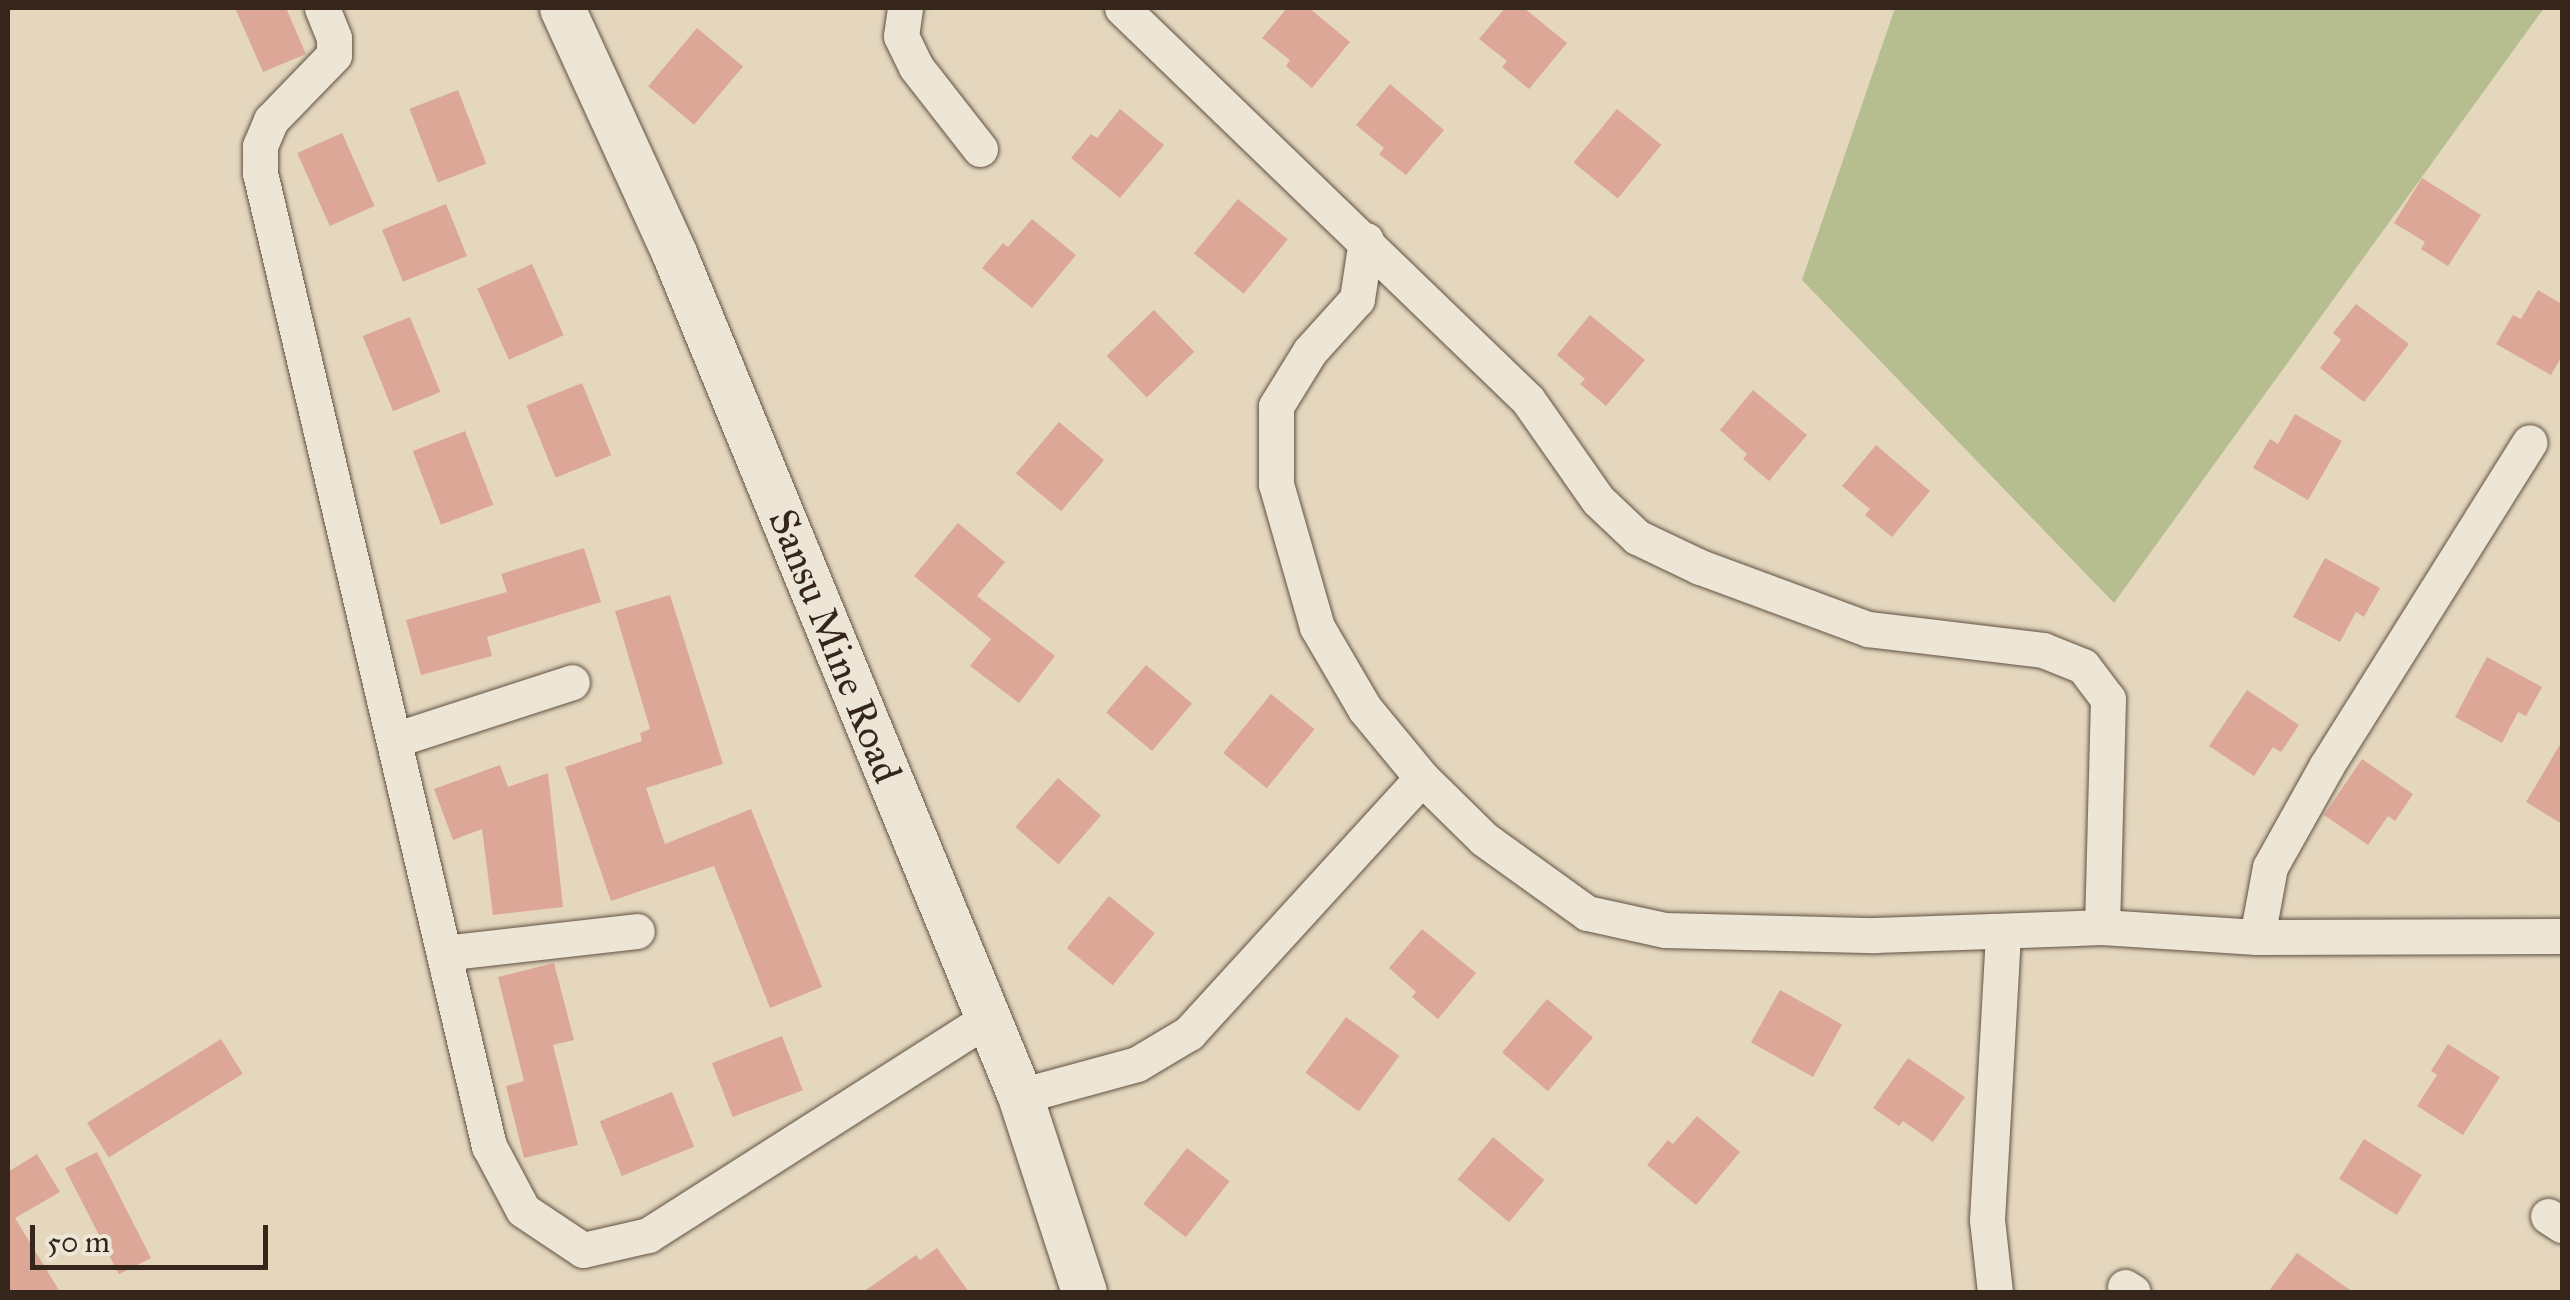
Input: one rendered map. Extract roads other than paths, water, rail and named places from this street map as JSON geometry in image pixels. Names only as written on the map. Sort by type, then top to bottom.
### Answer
[{"type":"street","points":[[322,8],[334,38],[334,55],[271,120],[260,146],[260,172],[489,1146],[524,1210],[583,1250],[648,1235],[987,1019]]},
{"type":"street","name":"Sansu Mine Road","points":[[562,8],[674,253],[1020,1096],[1084,1292]]},
{"type":"street","points":[[905,8],[901,36],[916,67],[980,148]]},
{"type":"street","points":[[1123,8],[1528,400],[1598,500],[1637,537],[1700,567],[1868,629],[2043,650],[2083,666],[2108,699],[2102,927]]},
{"type":"street","points":[[1366,240],[1358,299],[1310,351],[1276,406],[1276,484],[1317,627],[1365,709],[1422,778],[1484,839],[1587,913],[1664,930],[2003,932],[2102,927],[2257,936],[2562,936]]},
{"type":"street","points":[[2257,936],[2270,868],[2326,766],[2530,442]]},
{"type":"street","points":[[394,740],[572,682]]},
{"type":"street","points":[[1020,1096],[1136,1064],[1189,1033],[1422,778]]},
{"type":"street","points":[[444,953],[637,931]]},
{"type":"street","points":[[1995,1292],[1987,1220],[2003,932]]}]
